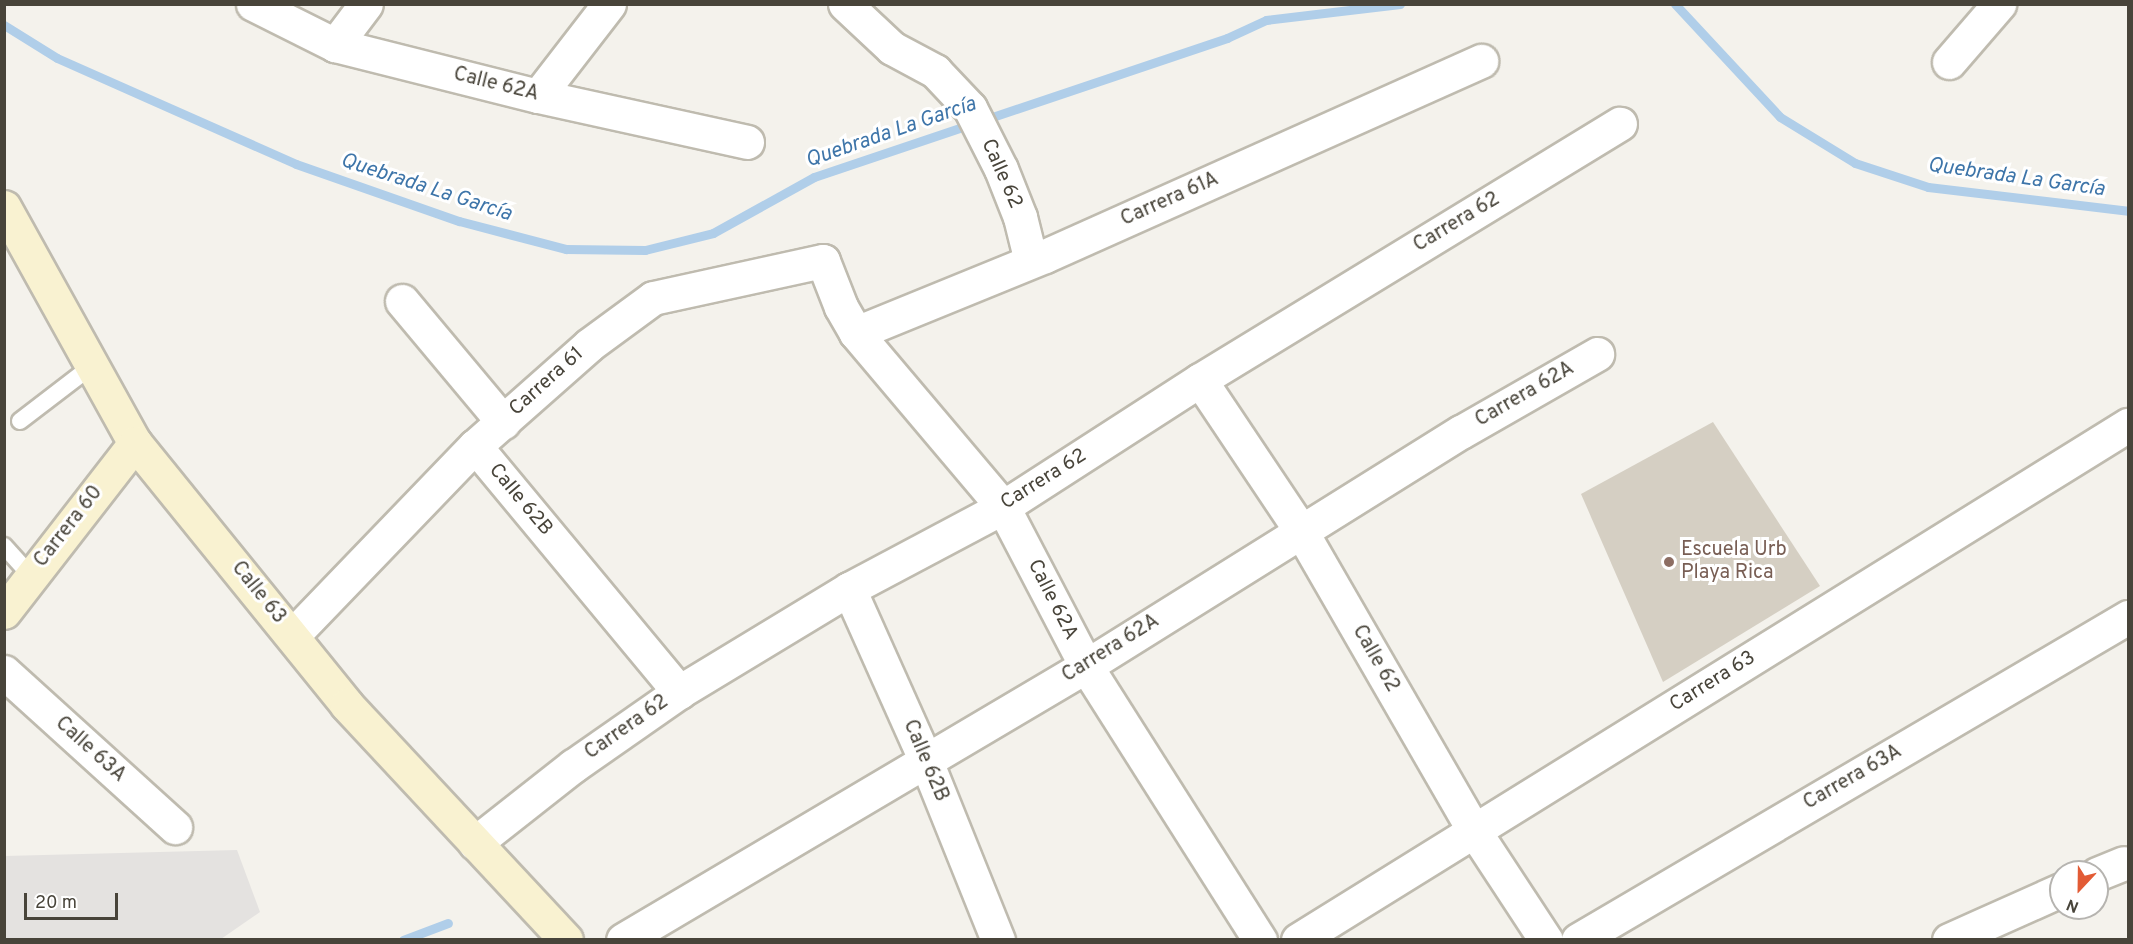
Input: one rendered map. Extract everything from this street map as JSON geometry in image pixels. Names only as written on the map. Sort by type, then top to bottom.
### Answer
[{"type":"street","name":"Calle 62A","points":[[253,4],[335,45],[538,96],[747,142]]},
{"type":"street","points":[[335,45],[366,4]]},
{"type":"street","points":[[538,96],[609,4]]},
{"type":"street","name":"Calle 62","points":[[845,4],[892,48],[935,71],[970,108],[1020,217],[1031,261]]},
{"type":"street","points":[[1949,62],[1999,4]]},
{"type":"street","name":"Carrera 61A","points":[[849,320],[1031,261],[1481,61]]},
{"type":"street","name":"Carrera 62","points":[[475,843],[573,766],[679,692],[849,589],[1003,507],[1200,380],[1620,124]]},
{"type":"street","name":"Calle 63","points":[[4,207],[135,443],[347,705],[566,939]]},
{"type":"street","name":"Carrera 61","points":[[292,636],[475,446],[589,345],[653,298],[823,261],[849,320]]},
{"type":"street","points":[[402,301],[502,422]]},
{"type":"street","name":"Calle 62A","points":[[849,320],[1003,507],[1086,666],[1260,939]]},
{"type":"street","name":"Carrera 62A","points":[[622,939],[1086,666],[1461,432],[1597,354]]},
{"type":"street","name":"Calle 62","points":[[1200,380],[1301,531],[1473,830],[1546,939]]},
{"type":"street","name":"Carrera 63","points":[[1298,939],[2128,425]]},
{"type":"street","name":"Carrera 60","points":[[4,612],[30,575],[135,443]]},
{"type":"street","name":"Calle 62B","points":[[475,446],[679,692]]},
{"type":"street","name":"Calle 62B","points":[[849,589],[926,761],[995,938]]},
{"type":"street","name":"Carrera 63A","points":[[1578,939],[2128,617]]},
{"type":"street","name":"Calle 63A","points":[[4,672],[175,827]]},
{"type":"street","points":[[1948,939],[2049,895]]},
{"type":"lane","points":[[20,421],[92,366]]},
{"type":"lane","points":[[4,546],[30,575]]},
{"type":"shaded area","points":[[237,850],[260,912],[221,939],[5,939],[5,856]]},
{"type":"building","points":[[1713,422],[1820,586],[1663,682],[1581,494]]},
{"type":"waterway","name":"Quebrada La García","points":[[4,25],[57,58],[296,164],[459,221],[566,249],[645,250],[713,233],[814,177],[1227,38],[1266,20],[1400,4]]},
{"type":"waterway","name":"Quebrada La García","points":[[1675,4],[1780,117],[1855,163],[1928,187],[2128,211]]},
{"type":"waterway","points":[[403,940],[448,923]]},
{"type":"place","name":"Escuela Urb Playa Rica","points":[[1669,562]]}]
